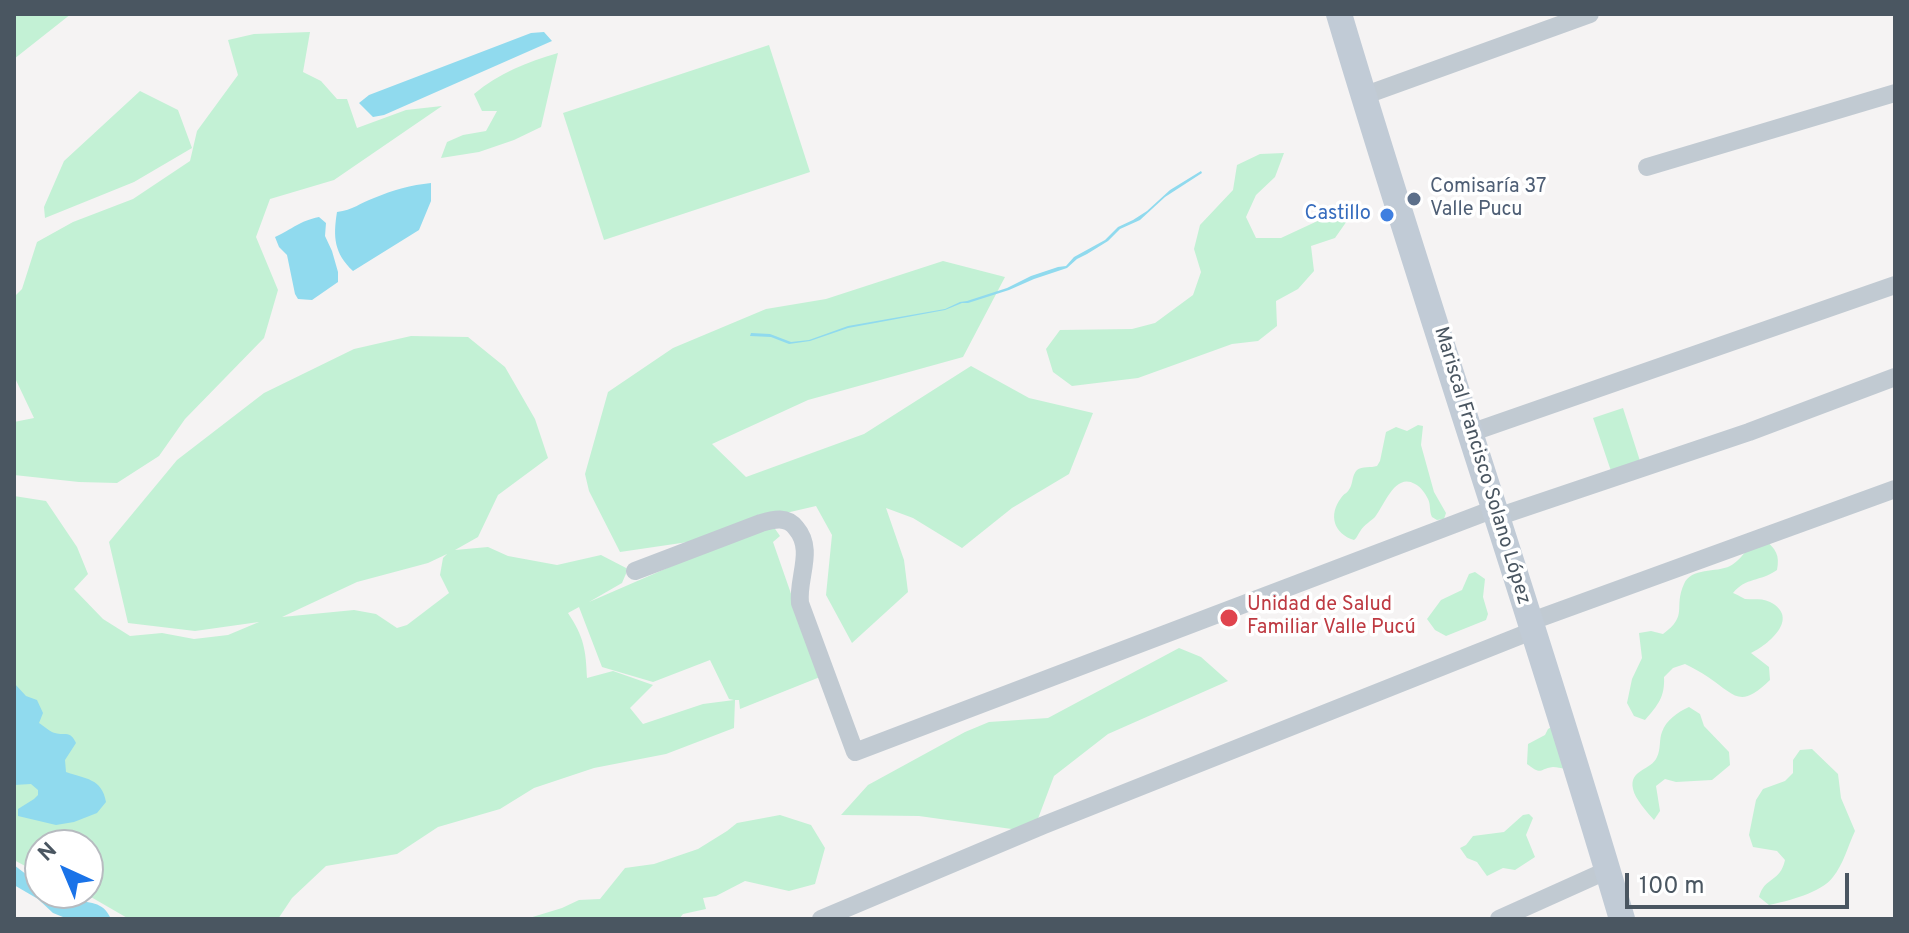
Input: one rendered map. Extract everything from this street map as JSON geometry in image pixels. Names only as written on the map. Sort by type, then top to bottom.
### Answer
[{"type":"main road","name":"Mariscal Francisco Solano López","points":[[1339,14],[1583,784],[1622,919]]},
{"type":"street","points":[[1363,96],[1590,14]]},
{"type":"street","points":[[1647,167],[1895,93]]},
{"type":"street","points":[[1470,433],[1895,285]]},
{"type":"street","points":[[635,571],[774,519],[782,519],[793,525],[804,545],[800,603],[855,752],[1496,513],[1734,437],[1895,377]]},
{"type":"street","points":[[821,919],[860,912],[1044,825],[1531,626],[1895,489]]},
{"type":"street","points":[[1499,919],[1608,870]]},
{"type":"green space","points":[[14,14],[71,14],[14,59]]},
{"type":"green space","points":[[310,32],[303,72],[321,81],[337,99],[347,99],[357,128],[406,110],[442,106],[334,180],[270,199],[256,237],[278,290],[264,338],[185,419],[159,456],[117,483],[14,475],[14,422],[34,418],[14,376],[14,297],[22,289],[37,242],[73,222],[133,199],[190,161],[197,131],[238,75],[228,40],[254,34]]},
{"type":"green space","points":[[769,45],[810,172],[604,240],[563,113]]},
{"type":"green space","points":[[558,53],[541,127],[479,152],[441,158],[447,142],[486,131],[497,111],[482,111],[474,94],[514,69]]},
{"type":"green space","points":[[140,91],[178,110],[192,148],[134,182],[45,218],[44,207],[64,161]]},
{"type":"green space","points":[[1284,153],[1275,177],[1256,195],[1246,217],[1256,238],[1281,238],[1324,218],[1349,218],[1335,238],[1311,246],[1314,271],[1298,289],[1276,301],[1277,326],[1258,341],[1232,344],[1138,378],[1072,386],[1053,372],[1046,349],[1060,330],[1132,329],[1155,323],[1193,295],[1201,272],[1194,249],[1200,225],[1233,190],[1237,165],[1260,154]]},
{"type":"green space","points":[[943,261],[1005,277],[963,357],[808,400],[712,444],[746,477],[864,434],[971,366],[1029,398],[1093,413],[1069,474],[1012,508],[962,548],[913,518],[886,508],[904,560],[908,592],[852,643],[826,595],[832,535],[816,506],[747,522],[688,542],[620,552],[589,491],[585,474],[608,392],[673,348],[766,309],[826,299]]},
{"type":"green space","points":[[411,336],[468,337],[505,367],[535,419],[548,458],[498,495],[478,537],[455,550],[488,547],[508,556],[557,565],[601,555],[628,569],[622,583],[589,602],[771,523],[780,536],[773,542],[820,677],[740,709],[739,700],[735,700],[734,728],[666,754],[594,768],[534,788],[500,809],[438,827],[397,854],[326,866],[292,898],[278,919],[129,919],[104,905],[104,829],[24,829],[24,865],[14,860],[14,496],[46,501],[77,547],[88,574],[74,589],[103,619],[130,636],[162,633],[194,639],[228,635],[259,622],[195,631],[128,623],[109,542],[177,460],[264,393],[354,349]],"holes":[[[447,554],[443,558],[440,575],[449,593],[407,625],[397,628],[376,614],[354,610],[282,617],[357,582],[428,563]],[[579,607],[602,667],[653,682],[710,660],[729,699],[734,700],[703,704],[643,724],[630,708],[653,685],[613,671],[587,678],[583,644],[568,613]]]},
{"type":"green space","points":[[1623,408],[1640,461],[1611,471],[1593,418]]},
{"type":"green space","points":[[1418,425],[1423,426],[1421,445],[1434,492],[1446,513],[1444,519],[1432,517],[1428,499],[1419,487],[1402,483],[1396,486],[1375,517],[1354,540],[1347,537],[1338,529],[1334,517],[1337,504],[1350,488],[1355,472],[1377,466],[1386,432],[1396,427],[1407,431]]},
{"type":"green space","points":[[1764,539],[1776,553],[1777,570],[1743,584],[1733,593],[1745,599],[1770,602],[1779,608],[1782,623],[1778,630],[1766,644],[1751,653],[1769,667],[1770,680],[1752,694],[1738,696],[1685,664],[1673,668],[1664,677],[1660,700],[1645,720],[1634,716],[1627,703],[1632,679],[1642,658],[1639,633],[1651,631],[1663,634],[1676,622],[1681,592],[1687,579],[1698,573],[1730,566]]},
{"type":"green space","points":[[1475,572],[1485,579],[1483,597],[1488,614],[1486,620],[1446,636],[1435,630],[1427,619],[1441,600],[1462,590],[1469,574]]},
{"type":"green space","points":[[1179,648],[1201,657],[1228,681],[1108,734],[1054,776],[1033,832],[919,816],[841,815],[868,785],[965,732],[989,722],[1048,718]]},
{"type":"green space","points":[[1689,707],[1700,714],[1704,726],[1729,752],[1730,765],[1712,780],[1676,782],[1665,779],[1656,786],[1660,811],[1654,820],[1636,797],[1634,778],[1657,757],[1666,724]]},
{"type":"green space","points":[[1553,726],[1565,769],[1553,767],[1536,770],[1527,764],[1528,744],[1545,735]]},
{"type":"green space","points":[[1812,749],[1838,774],[1841,798],[1855,831],[1840,867],[1828,883],[1804,896],[1769,905],[1759,897],[1765,886],[1780,873],[1785,860],[1777,851],[1753,847],[1749,835],[1756,800],[1763,789],[1785,781],[1793,773],[1793,760],[1800,750]]},
{"type":"green space","points":[[1529,814],[1533,818],[1526,835],[1535,857],[1515,870],[1503,868],[1487,876],[1477,862],[1467,858],[1460,848],[1473,836],[1504,832],[1523,815]]},
{"type":"green space","points":[[780,815],[811,825],[825,848],[815,884],[789,891],[745,881],[716,896],[703,898],[706,909],[683,914],[679,919],[526,919],[579,900],[600,899],[625,868],[654,864],[698,849],[737,823]]},
{"type":"water","points":[[544,32],[552,41],[384,115],[373,117],[359,103],[369,95],[531,33]]},
{"type":"water","points":[[1201,171],[1140,220],[1120,229],[1108,241],[1067,268],[1009,290],[945,310],[848,328],[810,341],[789,344],[771,337],[750,336],[751,333],[770,334],[791,342],[809,340],[848,326],[945,309],[960,302],[1007,288],[1031,276],[1066,266],[1074,257],[1105,240],[1118,227],[1147,211],[1170,190]]},
{"type":"water","points":[[431,183],[431,201],[419,230],[353,271],[336,244],[337,212],[395,190]]},
{"type":"water","points":[[319,217],[326,223],[325,236],[338,272],[338,282],[312,300],[298,299],[287,255],[275,237]]},
{"type":"water","points":[[14,683],[26,696],[37,700],[43,713],[39,723],[74,739],[76,743],[65,760],[66,772],[92,781],[101,788],[106,802],[97,813],[56,825],[18,816],[18,809],[34,799],[38,790],[31,784],[14,785]]},
{"type":"water","points":[[14,865],[24,873],[24,891],[14,885]]},
{"type":"water","points":[[49,909],[104,909],[111,919],[68,919]]},
{"type":"place","name":"Comisaría 37 Valle Pucu","points":[[1414,199]]},
{"type":"place","name":"Castillo","points":[[1387,215]]},
{"type":"place","name":"Unidad de Salud Familiar Valle Pucú","points":[[1229,618]]}]
